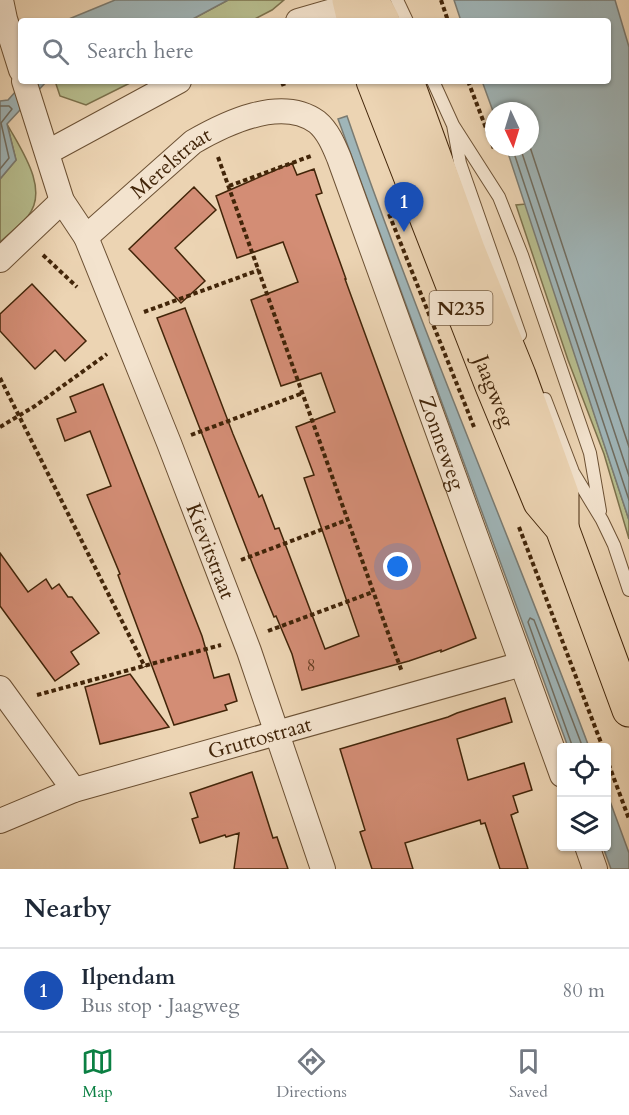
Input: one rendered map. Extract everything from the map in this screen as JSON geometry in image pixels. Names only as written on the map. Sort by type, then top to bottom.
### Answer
[{"type":"main road","points":[[360,7],[378,18]]},
{"type":"main road","name":"Jaagweg","points":[[375,84],[492,386],[540,502],[562,528],[629,710]]},
{"type":"main road","name":"Jaagweg","points":[[407,84],[469,252],[519,375],[562,494],[562,528]]},
{"type":"street","points":[[1,0],[18,60]]},
{"type":"street","points":[[311,18],[360,7]]},
{"type":"street","points":[[26,84],[62,201],[86,237]]},
{"type":"street","points":[[48,152],[173,84]]},
{"type":"street","name":"Merelstraat","points":[[86,237],[201,137],[249,118],[278,111],[292,112],[310,119]]},
{"type":"street","name":"Zonneweg","points":[[310,119],[318,123],[326,132],[334,147],[557,765]]},
{"type":"street","points":[[0,260],[62,201]]},
{"type":"street","name":"Kievitstraat","points":[[86,237],[170,443],[245,639],[324,869]]},
{"type":"street","name":"Gruttostraat","points":[[0,821],[74,790],[522,664]]},
{"type":"street","points":[[5,695],[74,790]]},
{"type":"street","points":[[589,851],[595,869]]},
{"type":"lane","points":[[398,0],[406,18]]},
{"type":"lane","points":[[434,84],[453,125],[499,197],[522,255],[590,453],[602,520]]},
{"type":"lane","points":[[453,125],[460,163],[526,351]]},
{"type":"lane","points":[[539,384],[573,472],[614,545],[629,590]]},
{"type":"path","points":[[441,0],[447,18]]},
{"type":"path","points":[[201,137],[229,186],[410,696]]},
{"type":"path","points":[[229,186],[334,147]]},
{"type":"path","points":[[23,237],[79,288]]},
{"type":"path","points":[[0,427],[35,406],[114,349],[122,329],[259,270]]},
{"type":"path","points":[[0,378],[145,667]]},
{"type":"path","points":[[170,443],[303,393]]},
{"type":"path","points":[[216,568],[347,520]]},
{"type":"path","points":[[5,695],[145,667],[245,639],[373,592]]},
{"type":"path","points":[[611,770],[629,819]]},
{"type":"green space","points":[[228,0],[284,0],[257,18],[195,18]]},
{"type":"green space","points":[[56,84],[128,84],[86,105],[60,96]]},
{"type":"green space","points":[[7,124],[31,169],[36,194],[34,205],[28,216],[0,242],[0,179],[16,160]]},
{"type":"green space","points":[[526,204],[629,520],[629,539],[604,454],[568,360],[516,205]]},
{"type":"water","points":[[115,0],[228,0],[195,18],[71,18]]},
{"type":"water","points":[[454,0],[615,0],[629,47],[629,520],[509,156],[539,156],[539,102],[490,102],[483,84],[611,84],[611,18],[460,18]]},
{"type":"water","points":[[22,84],[44,84],[7,124],[16,160],[0,179],[0,101],[8,100]]},
{"type":"water","points":[[347,116],[404,275],[587,743],[567,743],[338,119]]},
{"type":"water","points":[[611,804],[629,853],[629,869],[611,869],[604,851],[611,851]]},
{"type":"building","points":[[292,163],[297,175],[314,169],[322,193],[316,195],[345,279],[476,638],[441,652],[441,650],[302,690],[292,654],[254,568],[157,318],[185,308],[233,434],[259,497],[262,495],[275,529],[279,528],[325,649],[359,636],[304,478],[314,475],[296,427],[335,412],[321,373],[281,386],[251,300],[298,282],[283,242],[237,258],[216,196]]},
{"type":"building","points":[[194,187],[216,210],[175,248],[205,281],[181,303],[129,249]]},
{"type":"building","points":[[32,284],[86,341],[65,361],[55,350],[35,369],[0,331],[0,314]]},
{"type":"building","points":[[103,384],[202,636],[214,678],[229,674],[237,701],[225,705],[227,710],[174,725],[118,575],[120,574],[87,495],[111,486],[90,431],[65,441],[57,419],[76,412],[70,397]]},
{"type":"building","points":[[0,553],[28,592],[46,579],[52,589],[59,584],[68,597],[72,597],[99,633],[71,652],[79,664],[55,681],[0,606]]},
{"type":"building","points":[[130,674],[169,727],[100,744],[85,687]]},
{"type":"building","points":[[505,698],[512,722],[457,739],[468,780],[524,763],[532,790],[513,796],[518,812],[511,815],[528,869],[500,869],[485,823],[481,824],[480,820],[405,843],[413,869],[372,869],[360,832],[365,830],[340,749]]},
{"type":"building","points":[[252,772],[273,838],[277,837],[288,869],[234,869],[239,833],[200,843],[192,819],[198,817],[190,793]]},
{"type":"place","name":"Ilpendam","points":[[404,232]]}]
